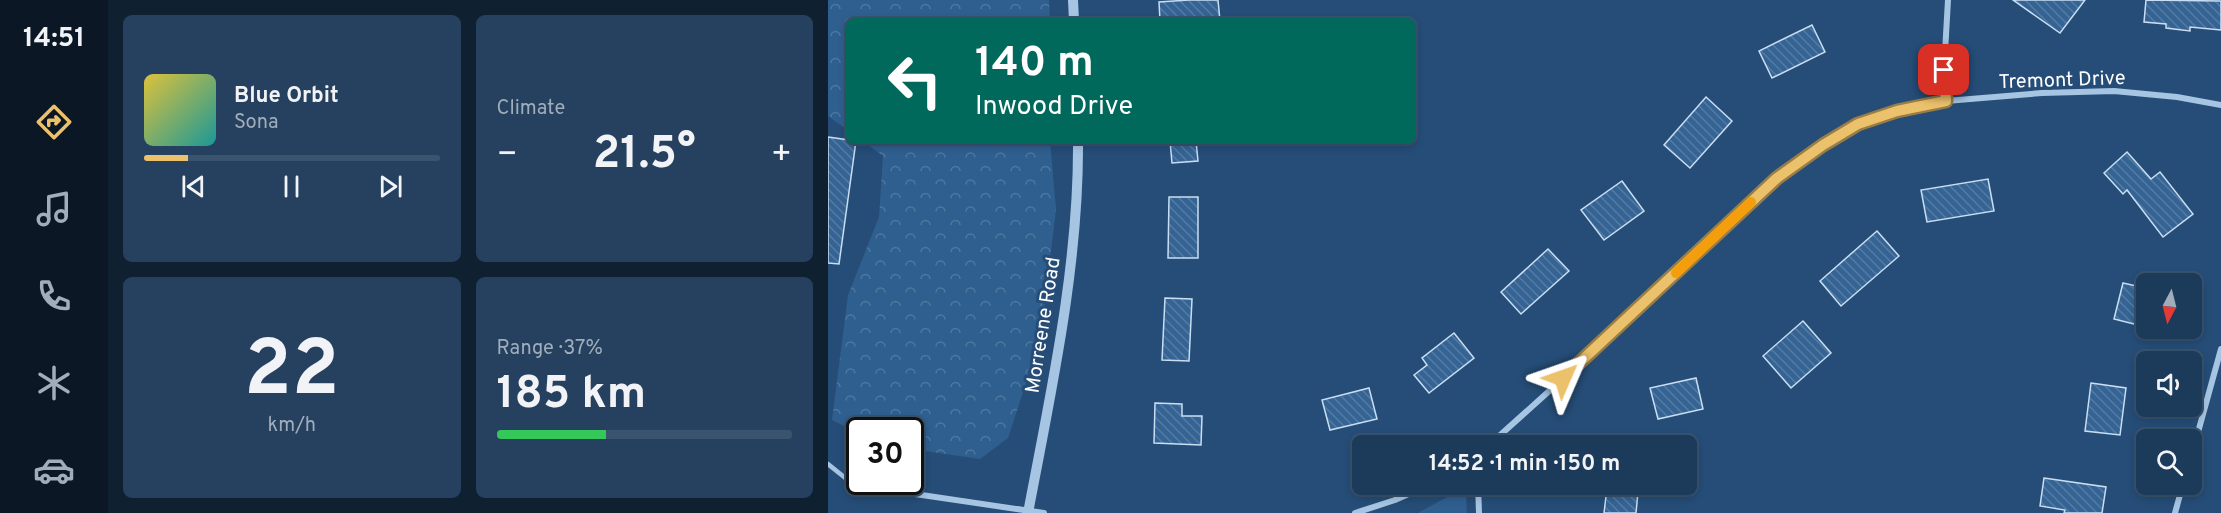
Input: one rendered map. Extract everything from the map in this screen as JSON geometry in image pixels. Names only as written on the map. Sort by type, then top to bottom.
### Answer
[{"type":"street","points":[[1072,0],[1074,18]]},
{"type":"street","points":[[1946,101],[1944,70],[1948,0]]},
{"type":"street","name":"Tremont Drive","points":[[1500,435],[1777,178],[1823,145],[1858,124],[1897,111],[1946,101],[2042,93],[2114,91],[2177,97],[2221,105]]},
{"type":"street","name":"Morreene Road","points":[[1028,512],[1061,334],[1072,252],[1078,144]]},
{"type":"street","points":[[2199,429],[2221,349]]},
{"type":"street","points":[[919,495],[1044,513]]},
{"type":"street","points":[[1355,513],[1406,495]]},
{"type":"street","points":[[1478,495],[1479,513]]},
{"type":"street","points":[[2175,513],[2180,495]]},
{"type":"lane","points":[[828,464],[846,478]]},
{"type":"green space","points":[[828,0],[1049,0],[1050,18],[846,18],[846,129],[828,116]]},
{"type":"green space","points":[[867,144],[1050,144],[1056,209],[1041,337],[1008,438],[980,459],[924,451],[924,417],[846,417],[846,427],[832,420],[848,295],[879,217],[883,156]]},
{"type":"green space","points":[[1451,495],[1466,495],[1467,513],[1418,513]]},
{"type":"building","points":[[1218,0],[1220,18],[1160,18],[1159,2]]},
{"type":"building","points":[[2013,0],[2085,0],[2060,33]]},
{"type":"building","points":[[2146,0],[2221,1],[2221,30],[2190,27],[2190,31],[2166,28],[2166,24],[2144,22]]},
{"type":"building","points":[[1812,25],[1825,52],[1772,78],[1759,51]]},
{"type":"building","points":[[1706,97],[1732,121],[1690,168],[1664,145]]},
{"type":"building","points":[[828,137],[846,140],[846,144],[856,144],[839,264],[828,263]]},
{"type":"building","points":[[1170,144],[1196,144],[1198,161],[1172,163]]},
{"type":"building","points":[[2127,152],[2151,179],[2160,172],[2193,214],[2163,237],[2127,190],[2123,194],[2104,173]]},
{"type":"building","points":[[1988,179],[1994,211],[1927,222],[1921,190]]},
{"type":"building","points":[[1622,181],[1644,211],[1604,240],[1581,210]]},
{"type":"building","points":[[1169,197],[1198,197],[1198,258],[1168,258]]},
{"type":"building","points":[[1877,231],[1899,256],[1841,306],[1820,281]]},
{"type":"building","points":[[1548,249],[1569,271],[1521,314],[1501,292]]},
{"type":"building","points":[[2123,283],[2136,286],[2136,324],[2114,319]]},
{"type":"building","points":[[1165,298],[1192,299],[1189,361],[1162,360]]},
{"type":"building","points":[[1803,321],[1831,353],[1791,388],[1763,356]]},
{"type":"building","points":[[1454,333],[1474,358],[1429,393],[1414,375],[1427,365],[1422,358]]},
{"type":"building","points":[[1696,378],[1703,409],[1658,419],[1650,388]]},
{"type":"building","points":[[2091,383],[2126,388],[2120,435],[2085,431]]},
{"type":"building","points":[[1369,388],[1377,419],[1330,430],[1322,400]]},
{"type":"building","points":[[1155,403],[1182,404],[1182,416],[1202,416],[1201,445],[1154,443]]},
{"type":"building","points":[[2044,478],[2106,487],[2102,513],[2064,513],[2065,510],[2040,506]]},
{"type":"building","points":[[1606,495],[1638,495],[1636,513],[1604,513]]},
{"type":"slow traffic","points":[[1676,273],[1751,202]]},
{"type":"route","points":[[1563,378],[1777,178],[1823,145],[1858,124],[1897,111],[1946,101],[1944,70]]}]
